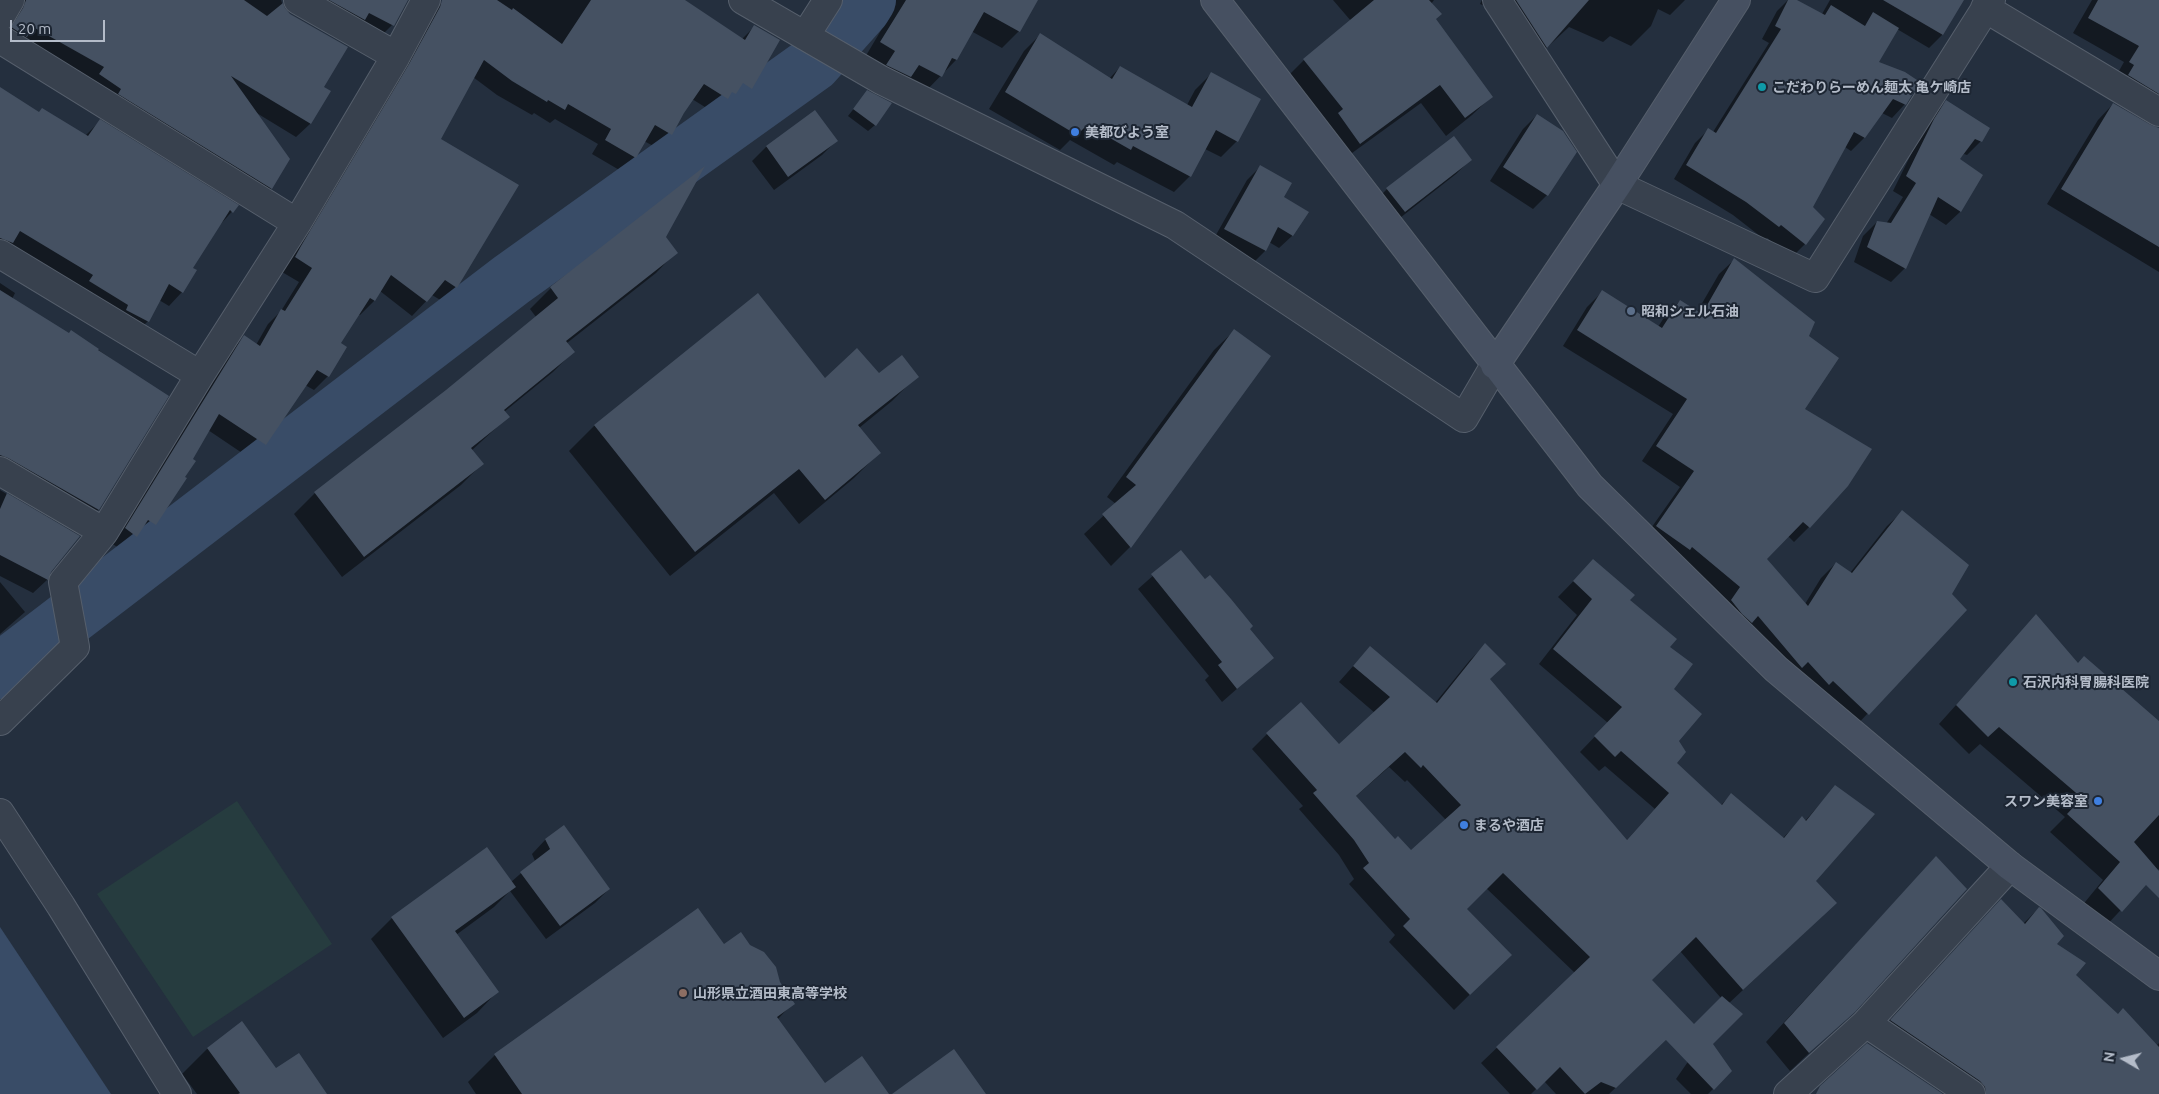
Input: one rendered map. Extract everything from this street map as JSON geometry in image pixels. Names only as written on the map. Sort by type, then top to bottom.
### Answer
[{"type":"street","points":[[0,17],[10,0]]},
{"type":"street","points":[[298,0],[396,56]]},
{"type":"street","points":[[0,721],[76,647],[63,582],[104,532],[200,375],[297,223],[396,56],[426,0]]},
{"type":"street","points":[[744,0],[881,80],[1175,225],[1464,418],[1495,365],[1617,185],[1736,0]]},
{"type":"street","points":[[805,36],[828,0]]},
{"type":"street","points":[[1215,0],[1590,486],[1776,669],[2010,866],[2159,976]]},
{"type":"street","points":[[1497,0],[1617,185],[1816,278],[1988,4],[2159,112]]},
{"type":"street","points":[[0,39],[297,223]]},
{"type":"street","points":[[0,254],[200,375]]},
{"type":"street","points":[[0,471],[104,532]]},
{"type":"street","points":[[0,813],[61,906],[177,1094]]},
{"type":"street","points":[[1788,1094],[1866,1023],[2010,866]]},
{"type":"street","points":[[1866,1023],[1971,1094]]},
{"type":"green space","points":[[237,801],[332,944],[193,1037],[97,894]]},
{"type":"water","points":[[0,927],[111,1094],[0,1094]]},
{"type":"building","points":[[26,0],[244,0],[267,16],[283,3],[290,14],[348,47],[324,87],[331,91],[311,124],[231,76],[290,159],[272,189],[118,94],[121,89],[99,74],[104,67],[33,27],[27,37],[11,27]]},
{"type":"building","points":[[329,0],[408,0],[394,26],[369,13],[365,20]]},
{"type":"building","points":[[442,0],[497,0],[512,10],[513,8],[562,44],[591,0],[685,0],[745,40],[754,25],[780,40],[752,89],[743,83],[736,94],[732,92],[728,99],[704,84],[684,113],[672,135],[655,125],[636,158],[605,140],[611,129],[568,104],[565,110],[548,100],[547,102],[512,81],[484,60],[441,139],[519,185],[457,288],[445,280],[427,302],[391,275],[375,301],[370,298],[341,343],[347,347],[329,377],[317,370],[266,445],[219,414],[193,459],[196,461],[185,477],[187,478],[156,525],[148,520],[137,537],[125,528],[244,335],[260,346],[281,309],[285,311],[312,268],[295,257],[409,64]]},
{"type":"building","points":[[906,0],[1038,0],[1020,32],[984,12],[957,60],[952,58],[942,77],[919,65],[911,77],[886,65],[895,51],[880,42]]},
{"type":"building","points":[[1374,0],[1429,0],[1442,14],[1436,19],[1493,97],[1465,118],[1440,85],[1360,144],[1338,113],[1343,109],[1303,59]]},
{"type":"building","points":[[1516,0],[1589,0],[1547,48]]},
{"type":"building","points":[[1788,0],[1797,0],[1825,15],[1831,5],[1865,26],[1873,12],[1899,28],[1879,62],[1905,72],[1920,82],[1906,105],[1893,99],[1865,138],[1854,132],[1813,207],[1825,219],[1806,245],[1781,225],[1779,227],[1746,202],[1686,165],[1708,128],[1716,133],[1781,29],[1775,26]]},
{"type":"building","points":[[1883,0],[1964,0],[1943,35]]},
{"type":"building","points":[[2098,0],[2159,0],[2159,94],[2128,75],[2134,65],[2129,62],[2139,46],[2088,18]]},
{"type":"building","points":[[1040,33],[1112,79],[1120,66],[1192,107],[1211,72],[1261,99],[1238,142],[1216,130],[1191,177],[1133,146],[1131,150],[1087,125],[1077,135],[1005,92]]},
{"type":"building","points":[[0,87],[39,112],[42,108],[88,136],[100,119],[239,205],[233,213],[230,210],[193,268],[197,270],[183,293],[169,284],[149,322],[126,310],[128,305],[89,281],[93,275],[20,231],[13,243],[0,238]]},
{"type":"building","points":[[867,90],[892,103],[876,126],[853,109]]},
{"type":"building","points":[[1946,100],[1990,128],[1982,142],[1975,139],[1960,159],[1983,175],[1961,212],[1938,197],[1906,269],[1867,247],[1877,221],[1891,223],[1916,183],[1906,176],[1934,119]]},
{"type":"building","points":[[2113,103],[2159,128],[2159,247],[2061,189]]},
{"type":"building","points":[[815,110],[838,141],[788,177],[766,146]]},
{"type":"building","points":[[1537,114],[1563,131],[1577,152],[1548,196],[1503,167]]},
{"type":"building","points":[[1454,136],[1472,160],[1405,212],[1386,188]]},
{"type":"building","points":[[1260,165],[1292,183],[1284,197],[1309,212],[1293,236],[1278,227],[1266,251],[1224,229]]},
{"type":"building","points":[[705,166],[666,237],[678,253],[566,341],[575,352],[504,410],[510,417],[471,448],[484,464],[364,557],[314,492],[446,390],[558,298],[550,287]]},
{"type":"building","points":[[1734,258],[1815,322],[1809,336],[1839,358],[1805,409],[1872,449],[1848,486],[1810,528],[1803,522],[1767,559],[1808,606],[1836,562],[1852,573],[1902,510],[1969,565],[1952,594],[1967,610],[1869,715],[1833,681],[1829,685],[1808,662],[1802,668],[1758,616],[1752,623],[1742,614],[1731,600],[1740,587],[1692,547],[1690,550],[1656,526],[1694,471],[1656,446],[1687,399],[1577,330],[1602,290],[1662,328],[1680,300],[1702,314]]},
{"type":"building","points":[[0,290],[69,333],[71,330],[98,350],[169,396],[99,510],[0,455]]},
{"type":"building","points":[[758,293],[825,378],[857,348],[879,373],[902,355],[919,377],[858,425],[881,453],[825,500],[799,469],[695,552],[594,425]]},
{"type":"building","points":[[1234,329],[1271,356],[1131,548],[1102,514],[1136,485],[1126,477]]},
{"type":"building","points":[[7,493],[80,536],[51,572],[48,580],[0,555],[0,509]]},
{"type":"building","points":[[1181,550],[1205,579],[1210,575],[1231,599],[1253,626],[1250,629],[1274,658],[1237,689],[1218,665],[1222,662],[1151,574]]},
{"type":"building","points":[[1593,559],[1635,595],[1630,600],[1677,639],[1670,647],[1693,664],[1674,689],[1702,714],[1679,741],[1686,752],[1677,763],[1722,805],[1731,793],[1784,838],[1802,816],[1806,821],[1835,785],[1875,814],[1816,881],[1837,903],[1743,990],[1696,937],[1652,980],[1694,1024],[1722,996],[1743,1014],[1713,1044],[1732,1071],[1714,1090],[1666,1040],[1616,1088],[1601,1082],[1585,1094],[1560,1067],[1537,1090],[1496,1047],[1590,957],[1503,873],[1467,909],[1512,955],[1470,995],[1403,926],[1410,919],[1363,868],[1369,863],[1354,840],[1313,793],[1317,790],[1266,733],[1301,702],[1339,744],[1390,697],[1353,666],[1370,646],[1437,703],[1485,643],[1506,664],[1490,679],[1627,840],[1669,793],[1621,751],[1615,757],[1594,736],[1622,707],[1553,649],[1592,599],[1573,581]],"holes":[[[1405,752],[1421,768],[1423,765],[1461,805],[1411,850],[1398,836],[1395,839],[1356,796]]]},
{"type":"building","points":[[2036,614],[2078,663],[2084,656],[2159,721],[2159,815],[2134,842],[2159,871],[2159,898],[2146,885],[2122,912],[2098,888],[2120,862],[2067,814],[2082,798],[1999,727],[1988,737],[1956,705]]},
{"type":"building","points":[[564,825],[610,889],[560,926],[520,872],[550,849],[545,839]]},
{"type":"building","points":[[487,847],[516,887],[455,931],[499,992],[464,1018],[391,917]]},
{"type":"building","points":[[1936,856],[1967,889],[1855,1012],[1809,1053],[1784,1023]]},
{"type":"building","points":[[2001,899],[2025,924],[2039,907],[2041,908],[2064,936],[2057,944],[2086,963],[2076,975],[2118,1014],[2123,1008],[2159,1047],[2159,1094],[1986,1094],[1985,1087],[1980,1081],[1890,1020]]},
{"type":"building","name":"山形県立酒田東高等学校","points":[[698,908],[724,944],[741,932],[750,945],[764,952],[776,967],[780,982],[795,1004],[777,1017],[825,1083],[862,1056],[889,1094],[522,1094],[494,1054]]},
{"type":"building","points":[[242,1021],[276,1068],[299,1053],[327,1094],[238,1094],[240,1093],[207,1048]]},
{"type":"building","points":[[1867,1043],[1943,1094],[1816,1094],[1820,1086]]},
{"type":"building","points":[[954,1049],[986,1094],[892,1094]]},
{"type":"waterway","points":[[0,671],[511,280],[813,64],[868,0]]},
{"type":"place","name":"こだわりらーめん麺太 亀ケ崎店","points":[[1762,87]]},
{"type":"place","name":"美都びよう室","points":[[1075,132]]},
{"type":"place","name":"昭和シェル石油","points":[[1631,311]]},
{"type":"place","name":"石沢内科胃腸科医院","points":[[2013,682]]},
{"type":"place","name":"スワン美容室","points":[[2098,801]]},
{"type":"place","name":"まるや酒店","points":[[1464,825]]},
{"type":"place","name":"山形県立酒田東高等学校","points":[[683,993]]}]
